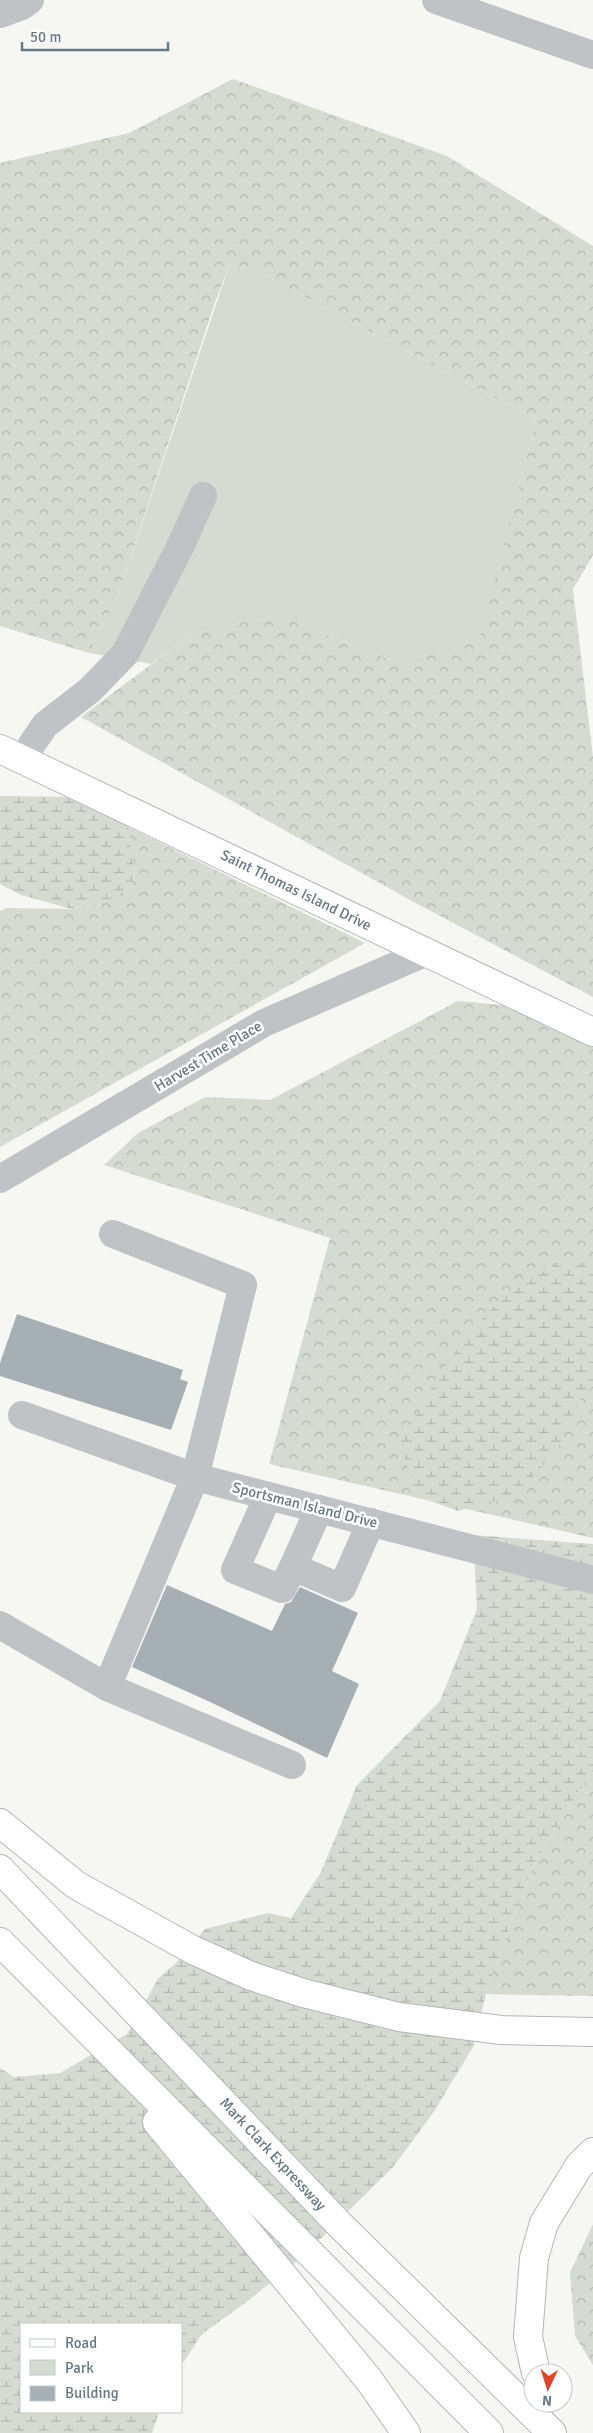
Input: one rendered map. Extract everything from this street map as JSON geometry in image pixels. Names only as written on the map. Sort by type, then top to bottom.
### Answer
[{"type":"main road","name":"Saint Thomas Island Drive","points":[[11,754],[593,1032]]},
{"type":"main road","points":[[0,1822],[76,1885],[193,1950],[251,1976],[303,1993],[399,2017],[501,2030],[593,2032]]},
{"type":"main road","name":"Mark Clark Expressway","points":[[0,1869],[339,2224],[552,2433]]},
{"type":"main road","points":[[0,1942],[489,2433]]},
{"type":"main road","points":[[47,1988],[369,2380],[406,2433]]},
{"type":"main road","points":[[534,2363],[528,2338],[534,2258],[544,2223],[579,2166],[593,2152]]},
{"type":"main road","points":[[553,2413],[565,2433]]},
{"type":"street","points":[[0,14],[22,6],[30,0]]},
{"type":"street","points":[[439,1],[593,55]]},
{"type":"street","points":[[11,754],[90,690],[125,654],[180,547],[203,496]]},
{"type":"street","name":"Harvest Time Place","points":[[0,1179],[264,1023],[427,952]]},
{"type":"street","points":[[107,1687],[195,1477],[242,1285],[113,1234]]},
{"type":"street","name":"Sportsman Island Drive","points":[[22,1415],[195,1477],[593,1580]]},
{"type":"street","points":[[268,1496],[235,1570],[282,1589],[319,1509]]},
{"type":"street","points":[[293,1567],[342,1588],[371,1522]]},
{"type":"street","points":[[0,1625],[107,1687],[292,1765]]},
{"type":"green space","points":[[233,79],[447,156],[593,246],[593,555],[573,589],[593,757],[593,997],[412,901],[81,717],[193,633],[278,615],[398,663],[479,640],[536,420],[251,268],[229,266],[214,305],[117,598],[89,653],[0,626],[0,163],[129,133]]},
{"type":"green space","points":[[229,266],[251,268],[536,420],[480,640],[398,663],[278,615],[193,633],[151,664],[89,653],[117,598]]},
{"type":"green space","points":[[0,796],[78,797],[127,818],[135,878],[116,898],[72,909],[21,895],[0,884]]},
{"type":"green space","points":[[128,827],[365,943],[0,1147],[0,911],[6,908],[72,909],[116,898],[135,878]]},
{"type":"green space","points":[[458,1001],[524,1007],[593,1044],[593,1538],[269,1464],[330,1238],[104,1165],[138,1133],[205,1097],[270,1100]]},
{"type":"green space","points":[[567,1259],[593,1268],[593,1386],[580,1400],[555,1453],[515,1496],[458,1511],[416,1496],[400,1441],[437,1379],[464,1340],[496,1305],[520,1285]]},
{"type":"green space","points":[[473,1535],[593,1544],[593,1769],[536,1860],[486,1994],[473,2047],[433,2113],[393,2167],[303,2256],[249,2300],[202,2334],[182,2364],[182,2323],[20,2323],[20,2413],[159,2413],[152,2433],[0,2433],[0,2068],[14,2077],[60,2073],[127,2034],[158,1979],[177,1962],[205,1929],[268,1913],[291,1918],[321,1872],[357,1785],[440,1701],[477,1609]]},
{"type":"green space","points":[[593,1769],[593,1996],[486,1994],[536,1860]]},
{"type":"green space","points":[[593,2224],[593,2365],[575,2336],[570,2273]]},
{"type":"building","points":[[17,1314],[183,1370],[180,1379],[188,1382],[171,1430],[0,1376],[0,1363]]},
{"type":"building","points":[[167,1585],[272,1631],[285,1604],[291,1602],[300,1587],[358,1613],[332,1671],[359,1684],[327,1758],[132,1667]]}]
